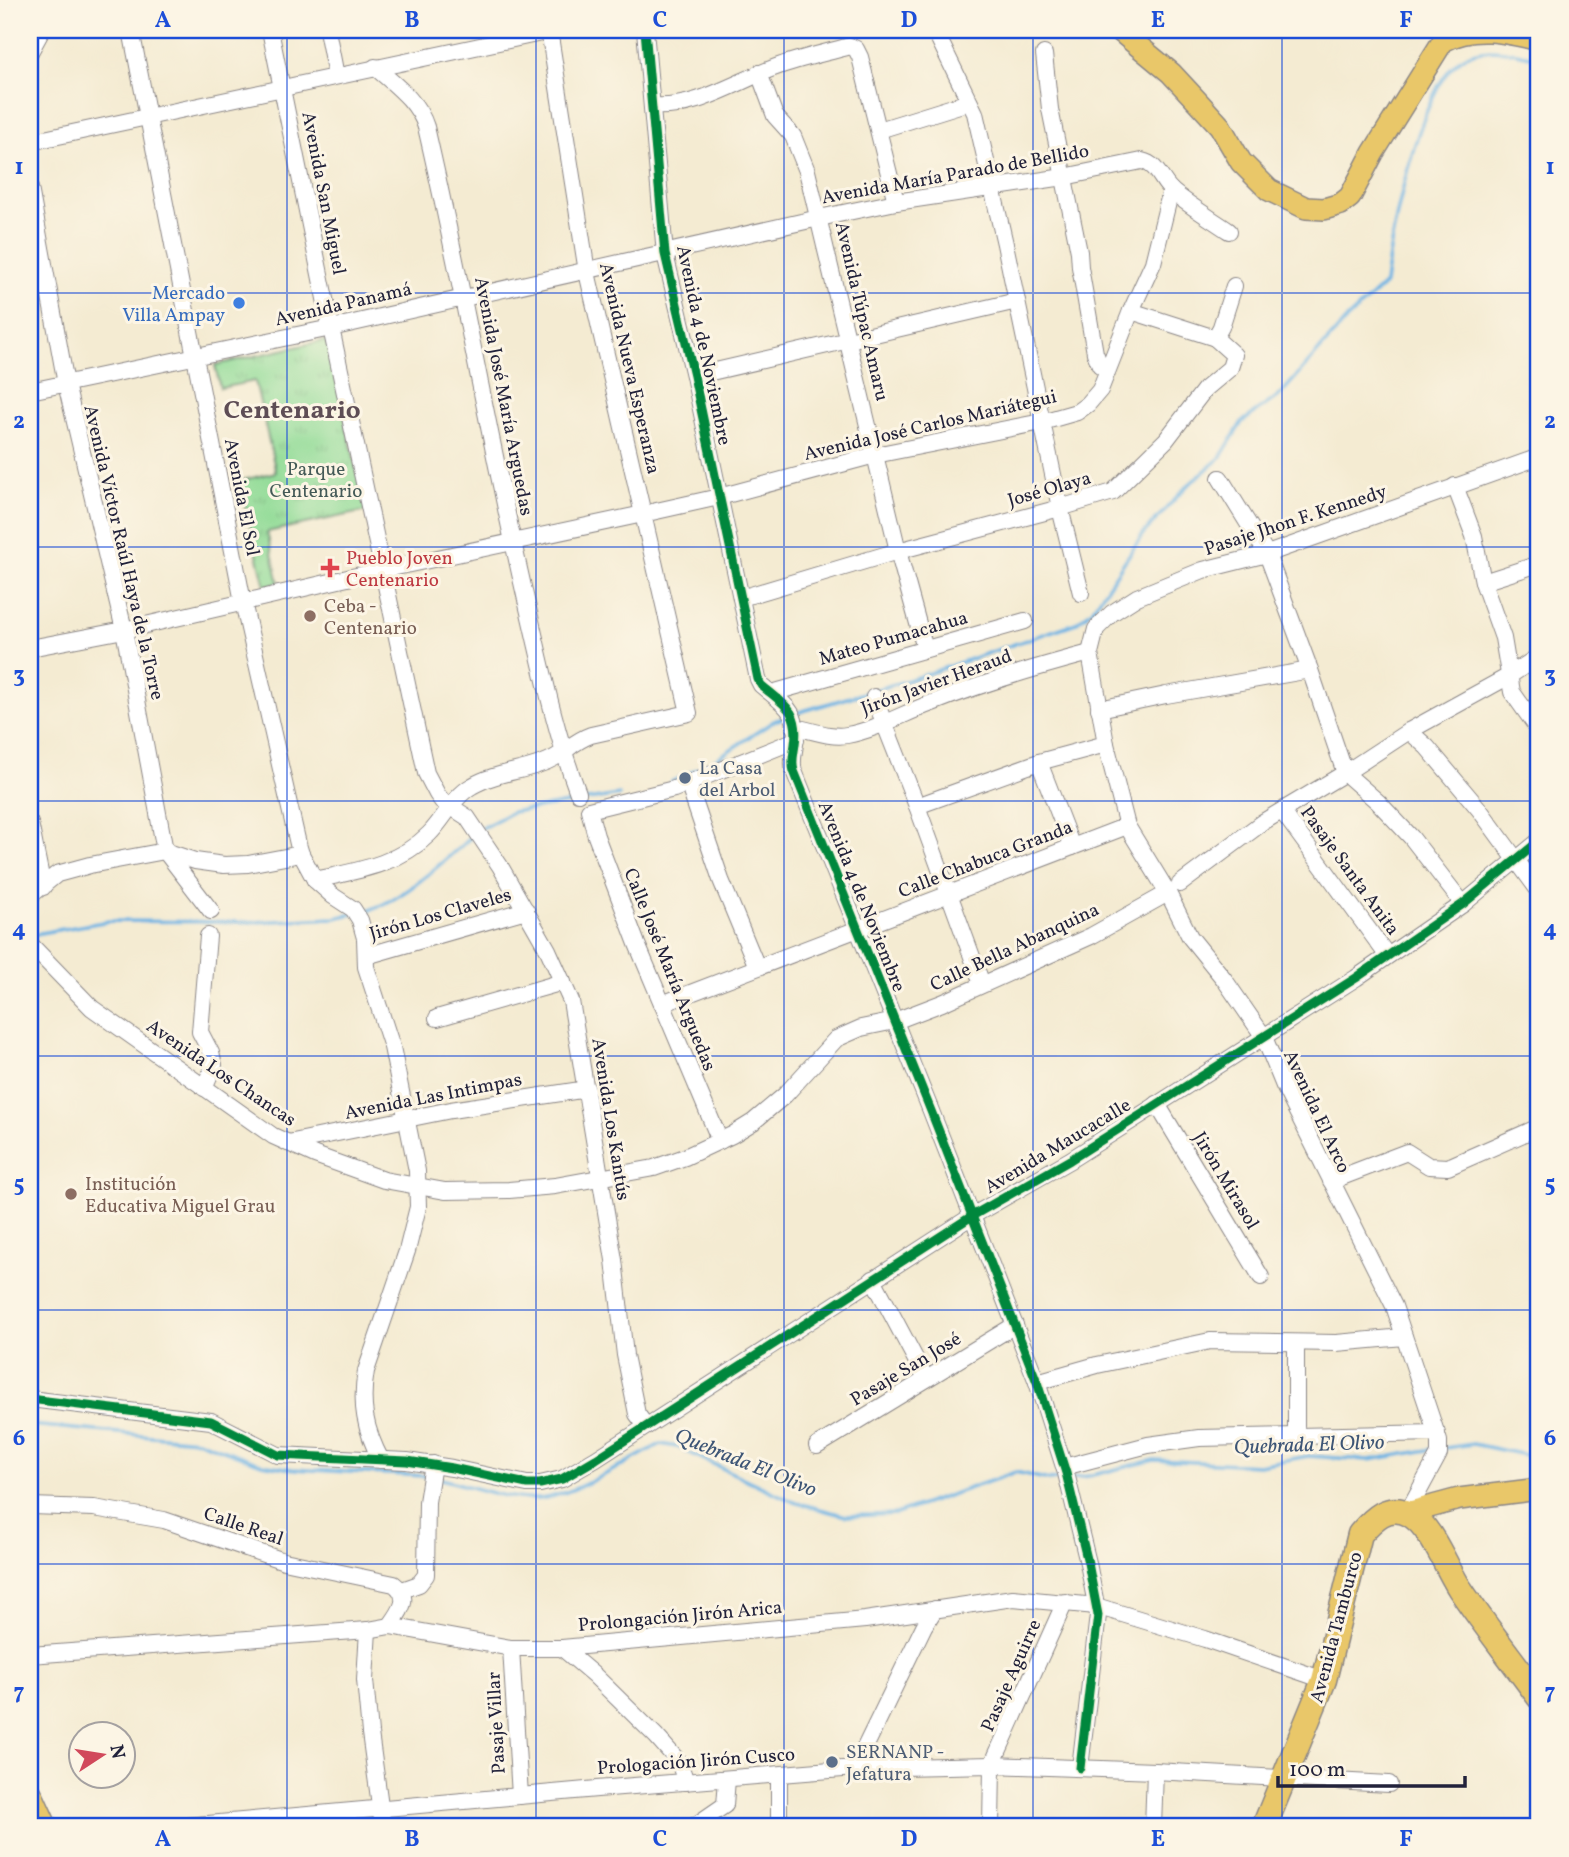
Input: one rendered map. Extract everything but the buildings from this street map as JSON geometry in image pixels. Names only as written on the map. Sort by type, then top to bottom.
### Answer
[{"type":"highway","name":"Avenida Tamburco","points":[[1264,1827],[1324,1680],[1360,1534],[1374,1517],[1391,1511],[1408,1513]]},
{"type":"highway","points":[[1408,1513],[1421,1522],[1459,1587],[1539,1697]]},
{"type":"highway","points":[[30,1794],[45,1827]]},
{"type":"main road","points":[[1118,30],[1171,73],[1227,135],[1241,162],[1269,190],[1306,208],[1324,209],[1340,204],[1350,197],[1373,153],[1443,41],[1484,30],[1539,40]]},
{"type":"main road","points":[[1408,1513],[1459,1499],[1539,1489]]},
{"type":"street","points":[[30,52],[42,30]]},
{"type":"street","name":"Avenida El Sol","points":[[131,30],[243,602],[301,854],[315,880],[356,915],[365,939],[366,956]]},
{"type":"street","name":"Avenida San Miguel","points":[[270,30],[426,773],[437,794],[467,817],[477,830]]},
{"type":"street","points":[[327,30],[337,76]]},
{"type":"street","points":[[30,142],[551,30]]},
{"type":"street","name":"Avenida Nueva Esperanza","points":[[551,30],[587,272],[689,713],[591,735],[575,741],[562,752]]},
{"type":"street","name":"Avenida 4 de Noviembre","points":[[645,30],[665,254],[694,376],[758,679],[772,693],[794,725],[794,771],[1037,1381],[1067,1476],[1098,1615],[1080,1768]]},
{"type":"street","points":[[939,39],[978,123],[1060,508],[1081,593]]},
{"type":"street","points":[[652,106],[669,108],[728,88],[785,64],[850,46],[856,49],[860,57],[896,202]]},
{"type":"street","points":[[1044,54],[1050,109],[1079,251],[1095,353],[1100,365],[1107,370]]},
{"type":"street","name":"Avenida José María Arguedas","points":[[375,67],[414,102],[422,114],[464,298],[513,543],[562,752],[578,793]]},
{"type":"street","name":"Avenida Túpac Amaru","points":[[759,73],[775,116],[793,136],[801,153],[898,551],[925,649]]},
{"type":"street","points":[[879,130],[969,102]]},
{"type":"street","name":"Avenida María Parado de Bellido","points":[[665,254],[896,202],[1064,177],[1142,161],[1149,162],[1154,167],[1171,191],[1229,231]]},
{"type":"street","name":"Avenida Víctor Raúl Haya de la Torre","points":[[30,188],[66,384],[124,630],[165,851],[211,911]]},
{"type":"street","name":"Avenida José Carlos Mariátegui","points":[[30,648],[124,630],[382,570],[719,497],[875,455],[1042,422],[1077,412],[1100,390],[1153,262],[1171,191]]},
{"type":"street","name":"Avenida Panamá","points":[[30,391],[195,358],[665,254]]},
{"type":"street","points":[[1131,311],[1215,338],[1234,286]]},
{"type":"street","points":[[694,376],[1017,301]]},
{"type":"street","name":"José Olaya","points":[[741,597],[1113,492],[1166,440],[1205,389],[1230,368],[1234,355],[1215,338]]},
{"type":"street","name":"Pasaje Jhon F. Kennedy","points":[[1090,653],[1096,629],[1112,613],[1137,597],[1203,570],[1267,554],[1539,457]]},
{"type":"street","points":[[1220,478],[1267,554],[1345,773],[1378,802],[1411,837],[1463,904]]},
{"type":"street","points":[[1455,486],[1474,536],[1483,582],[1503,638],[1512,692],[1539,730]]},
{"type":"street","points":[[1483,582],[1539,564]]},
{"type":"street","name":"Mateo Pumacahua","points":[[772,693],[1025,621]]},
{"type":"street","name":"Avenida El Arco","points":[[1090,653],[1106,744],[1127,826],[1174,888],[1190,937],[1224,979],[1264,1037],[1284,1086],[1394,1306],[1438,1443]]},
{"type":"street","name":"Jirón Javier Heraud","points":[[794,725],[833,735],[847,735],[933,702],[1031,669],[1090,653]]},
{"type":"street","name":"Calle Bella Abanquina","points":[[419,1188],[445,1191],[509,1190],[600,1178],[668,1164],[720,1141],[770,1109],[836,1039],[861,1028],[920,1013],[1091,936],[1174,888],[1263,822],[1409,731],[1509,676],[1539,656]]},
{"type":"street","points":[[1099,709],[1310,670]]},
{"type":"street","points":[[874,697],[982,984]]},
{"type":"street","points":[[757,967],[721,880],[688,783],[794,725]]},
{"type":"street","points":[[1409,731],[1427,747],[1516,858],[1539,891]]},
{"type":"street","points":[[917,806],[1039,762],[1106,744]]},
{"type":"street","points":[[315,880],[369,868],[394,859],[421,842],[471,786],[542,762],[562,752]]},
{"type":"street","points":[[1039,762],[1072,847]]},
{"type":"street","name":"Calle José María Arguedas","points":[[688,783],[628,802],[589,810],[608,869],[720,1141]]},
{"type":"street","name":"Pasaje Santa Anita","points":[[1282,811],[1387,955]]},
{"type":"street","points":[[30,823],[36,892]]},
{"type":"street","name":"Calle Chabuca Granda","points":[[662,1004],[1127,826]]},
{"type":"street","name":"Avenida Los Kantús","points":[[477,830],[526,910],[563,982],[574,1015],[632,1390],[637,1414],[646,1426]]},
{"type":"street","name":"Avenida Maucacalle","points":[[30,1399],[211,1421],[278,1455],[380,1460],[431,1473],[527,1484],[552,1482],[584,1467],[972,1216],[1070,1160],[1356,978],[1463,904],[1539,841]]},
{"type":"street","points":[[36,892],[49,878],[57,874],[165,851],[195,861],[224,865],[248,864],[301,854]]},
{"type":"street","name":"Jirón Los Claveles","points":[[366,956],[526,910]]},
{"type":"street","points":[[204,1088],[214,1065],[200,1032],[208,936]]},
{"type":"street","name":"Avenida Los Chancas","points":[[30,944],[92,1008],[273,1136],[359,1172],[419,1188]]},
{"type":"street","points":[[366,956],[374,996],[392,1047],[419,1188],[418,1207],[407,1251],[362,1390],[366,1425],[380,1460]]},
{"type":"street","points":[[437,1018],[563,982]]},
{"type":"street","name":"Avenida Las Intimpas","points":[[288,1143],[451,1110],[587,1089]]},
{"type":"street","name":"Jirón Mirasol","points":[[1157,1104],[1261,1277]]},
{"type":"street","points":[[1331,1181],[1407,1152],[1429,1166],[1448,1167],[1539,1127]]},
{"type":"street","points":[[873,1279],[926,1379]]},
{"type":"street","name":"Pasaje San José","points":[[817,1446],[1015,1325]]},
{"type":"street","points":[[1037,1381],[1210,1341],[1336,1343],[1404,1337]]},
{"type":"street","points":[[1296,1343],[1296,1437]]},
{"type":"street","points":[[1067,1476],[1148,1445],[1199,1438],[1296,1437],[1438,1443],[1408,1513]]},
{"type":"street","points":[[390,1626],[403,1607],[402,1590],[419,1584],[426,1575],[427,1502],[431,1473]]},
{"type":"street","name":"Calle Real","points":[[30,1506],[94,1508],[164,1520],[284,1561],[370,1578],[394,1584],[402,1590]]},
{"type":"street","name":"Prolongación Jirón Arica","points":[[30,1656],[368,1630],[390,1626],[511,1648],[562,1648],[866,1620],[1013,1598],[1096,1606],[1205,1639],[1324,1680]]},
{"type":"street","name":"Pasaje Aguirre","points":[[992,1765],[1065,1602]]},
{"type":"street","points":[[855,1768],[924,1626],[935,1609]]},
{"type":"street","points":[[368,1630],[365,1680],[383,1827]]},
{"type":"street","name":"Pasaje Villar","points":[[511,1648],[520,1796]]},
{"type":"street","points":[[562,1648],[596,1676],[656,1735],[679,1762],[686,1782]]},
{"type":"street","points":[[991,1827],[992,1765]]},
{"type":"street","name":"Prologación Jirón Cusco","points":[[174,1827],[855,1768],[992,1765],[1389,1784]]},
{"type":"street","points":[[1153,1827],[1156,1771]]},
{"type":"street","points":[[779,1774],[779,1827]]},
{"type":"street","points":[[693,1827],[725,1805],[727,1779]]},
{"type":"green space","name":"Parque Centenario","points":[[327,340],[366,511],[267,532],[279,583],[265,586],[239,481],[276,472],[255,381],[220,388],[215,365]]},
{"type":"waterway","points":[[796,713],[912,679],[1076,623],[1092,610],[1143,534],[1186,487],[1220,458],[1242,422],[1281,394],[1347,319],[1385,284],[1393,232],[1409,166],[1430,103],[1443,79],[1457,62],[1476,52],[1497,50],[1539,58]]},
{"type":"waterway","points":[[671,782],[713,761],[774,721],[786,717]]},
{"type":"waterway","points":[[482,828],[512,812],[619,795]]},
{"type":"waterway","points":[[359,913],[391,901],[406,891],[474,835]]},
{"type":"waterway","points":[[30,938],[40,933],[109,921],[252,922],[335,918],[352,914]]},
{"type":"waterway","name":"Quebrada El Olivo","points":[[30,1425],[197,1440],[262,1464],[292,1469],[426,1476]]},
{"type":"waterway","name":"Quebrada El Olivo","points":[[437,1478],[499,1495],[525,1499],[551,1497],[583,1485],[661,1444],[677,1447],[794,1502],[846,1516],[896,1514],[1016,1472],[1049,1480],[1064,1478]]},
{"type":"waterway","name":"Quebrada El Olivo","points":[[1445,1448],[1473,1444],[1539,1458]]},
{"type":"waterway","name":"Quebrada El Olivo","points":[[1072,1478],[1154,1460],[1259,1465],[1308,1456],[1369,1460],[1434,1449]]},
{"type":"cycle path","points":[[645,30],[665,254],[694,376],[758,679],[792,715],[796,732],[794,771],[1037,1382],[1066,1473],[1098,1615],[1080,1768]]},
{"type":"cycle path","points":[[30,1399],[211,1421],[278,1455],[407,1461],[527,1484],[562,1479],[972,1216],[1070,1160],[1356,978],[1463,904],[1539,841]]},
{"type":"place","name":"Mercado Villa Ampay","points":[[239,303]]},
{"type":"place","name":"Pueblo Joven Centenario","points":[[330,568]]},
{"type":"place","name":"Ceba - Centenario","points":[[310,616]]},
{"type":"place","name":"La Casa del Arbol","points":[[685,778]]},
{"type":"place","name":"Institución Educativa Miguel Grau","points":[[71,1194]]},
{"type":"place","name":"SERNANP - Jefatura","points":[[832,1762]]},
{"type":"district","name":"Centenario","points":[[292,409]]}]
